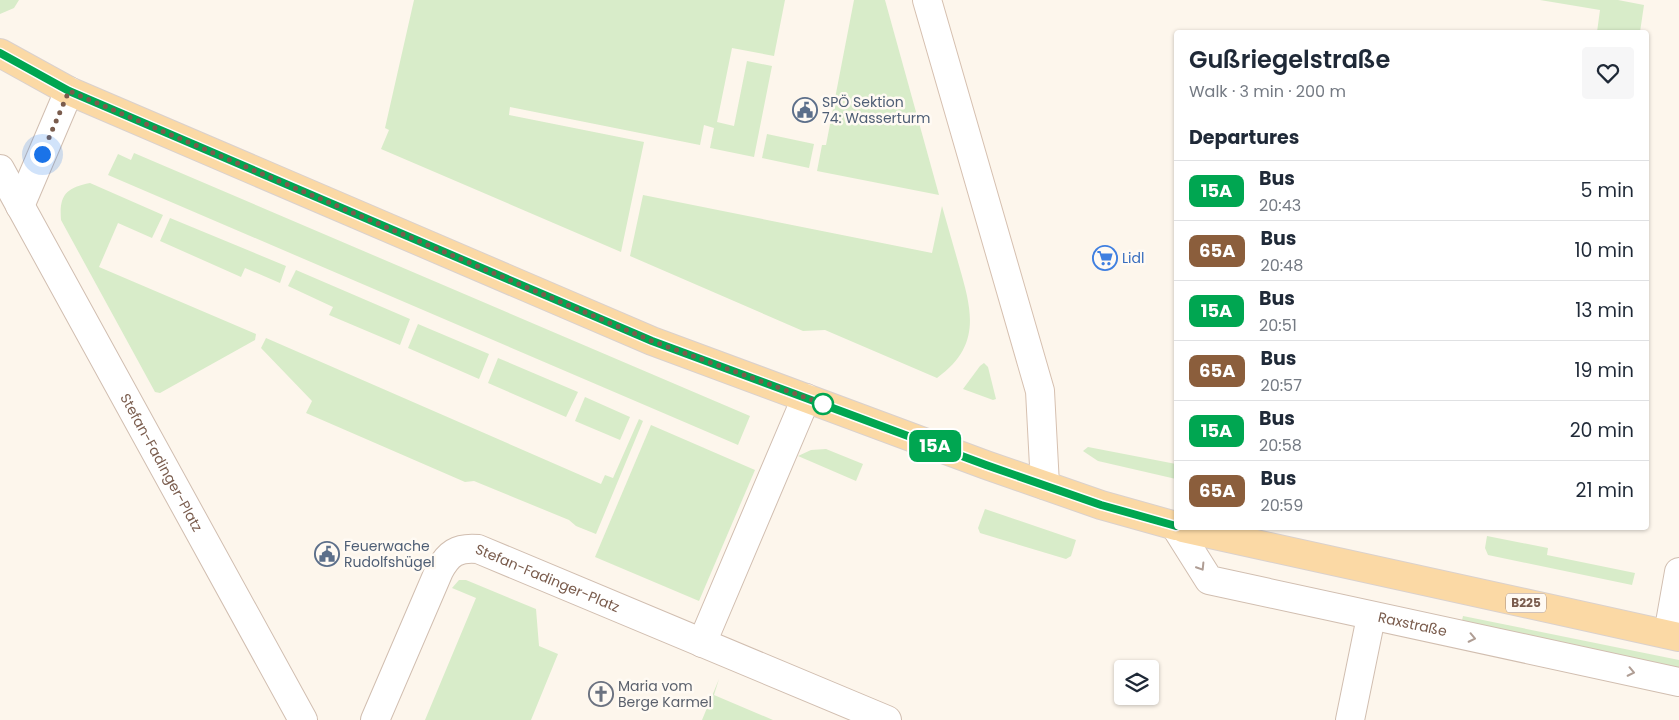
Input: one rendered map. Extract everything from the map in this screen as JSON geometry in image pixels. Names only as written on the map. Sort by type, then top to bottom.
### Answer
[{"type":"main road","name":"B225","points":[[0,53],[69,91],[652,341],[1101,505],[1174,525]]},
{"type":"main road","name":"B225","points":[[1196,530],[1673,636]]},
{"type":"street","points":[[927,0],[1040,391],[1045,485]]},
{"type":"street","points":[[20,206],[69,91]]},
{"type":"street","name":"Stefan-Fadinger-Platz","points":[[0,169],[303,720]]},
{"type":"street","points":[[702,643],[806,398]]},
{"type":"street","name":"Raxstraße","points":[[1180,530],[1209,580],[1371,617],[1679,682]]},
{"type":"street","name":"Stefan-Fadinger-Platz","points":[[375,720],[439,571],[453,552],[466,548],[478,550],[887,720]]},
{"type":"street","points":[[1673,636],[1679,572]]},
{"type":"street","points":[[1350,720],[1371,617]]},
{"type":"green space","points":[[0,0],[19,0],[14,8],[0,14]]},
{"type":"green space","points":[[414,0],[785,0],[774,56],[732,48],[717,122],[734,126],[747,61],[772,66],[754,157],[710,148],[714,128],[704,125],[700,145],[510,107],[509,115],[644,142],[621,252],[381,149],[389,130],[385,128]]},
{"type":"green space","points":[[854,0],[885,0],[939,195],[817,171],[822,145],[826,145]]},
{"type":"green space","points":[[1540,0],[1618,0],[1644,5],[1640,30],[1597,30],[1600,10]]},
{"type":"green space","points":[[767,134],[814,144],[809,168],[762,158]]},
{"type":"green space","points":[[134,153],[750,416],[738,445],[108,175],[118,154],[131,160]]},
{"type":"green space","points":[[90,183],[163,215],[152,238],[118,223],[99,267],[256,334],[255,340],[160,393],[155,392],[61,220],[61,204],[66,194],[75,187]]},
{"type":"green space","points":[[643,195],[932,253],[942,206],[968,301],[970,329],[967,342],[961,354],[951,366],[937,378],[825,330],[803,331],[630,256]]},
{"type":"green space","points":[[170,218],[286,266],[280,283],[245,268],[241,277],[160,241]]},
{"type":"green space","points":[[296,270],[410,319],[400,345],[329,315],[333,307],[288,286]]},
{"type":"green space","points":[[418,324],[489,354],[479,379],[408,348]]},
{"type":"green space","points":[[266,338],[601,484],[605,475],[613,478],[639,419],[643,421],[596,534],[576,526],[569,520],[474,481],[465,482],[306,413],[312,401],[261,348]]},
{"type":"green space","points":[[498,358],[578,392],[566,417],[488,383]]},
{"type":"green space","points":[[984,363],[988,367],[996,399],[993,400],[963,389]]},
{"type":"green space","points":[[585,397],[630,417],[620,440],[575,421]]},
{"type":"green space","points":[[651,425],[755,470],[699,601],[595,557]]},
{"type":"green space","points":[[1088,447],[1174,464],[1174,479],[1098,461],[1083,451]]},
{"type":"green space","points":[[826,449],[863,464],[856,481],[798,456],[811,450]]},
{"type":"green space","points":[[985,509],[1076,540],[1071,556],[1066,559],[980,533],[978,528]]},
{"type":"green space","points":[[1487,536],[1548,548],[1547,555],[1635,573],[1632,585],[1488,555],[1485,548]]},
{"type":"green space","points":[[459,580],[466,580],[536,609],[539,646],[558,654],[531,720],[425,720],[476,598],[452,588]]},
{"type":"green space","points":[[1463,616],[1679,660],[1679,669],[1461,625]]},
{"type":"green space","points":[[719,679],[714,695],[773,720],[702,720]]},
{"type":"bus line","name":"15A","points":[[0,53],[69,91],[652,341],[986,465],[1101,505],[1174,525]]},
{"type":"place","name":"SPÖ Sektion 74: Wasserturm","points":[[805,110]]},
{"type":"place","name":"Lidl","points":[[1105,258]]},
{"type":"place","name":"Feuerwache Rudolfshügel","points":[[327,554]]},
{"type":"place","name":"Maria vom Berge Karmel","points":[[601,694]]},
{"type":"route","points":[[42,154],[69,91],[652,341],[823,404]]}]
